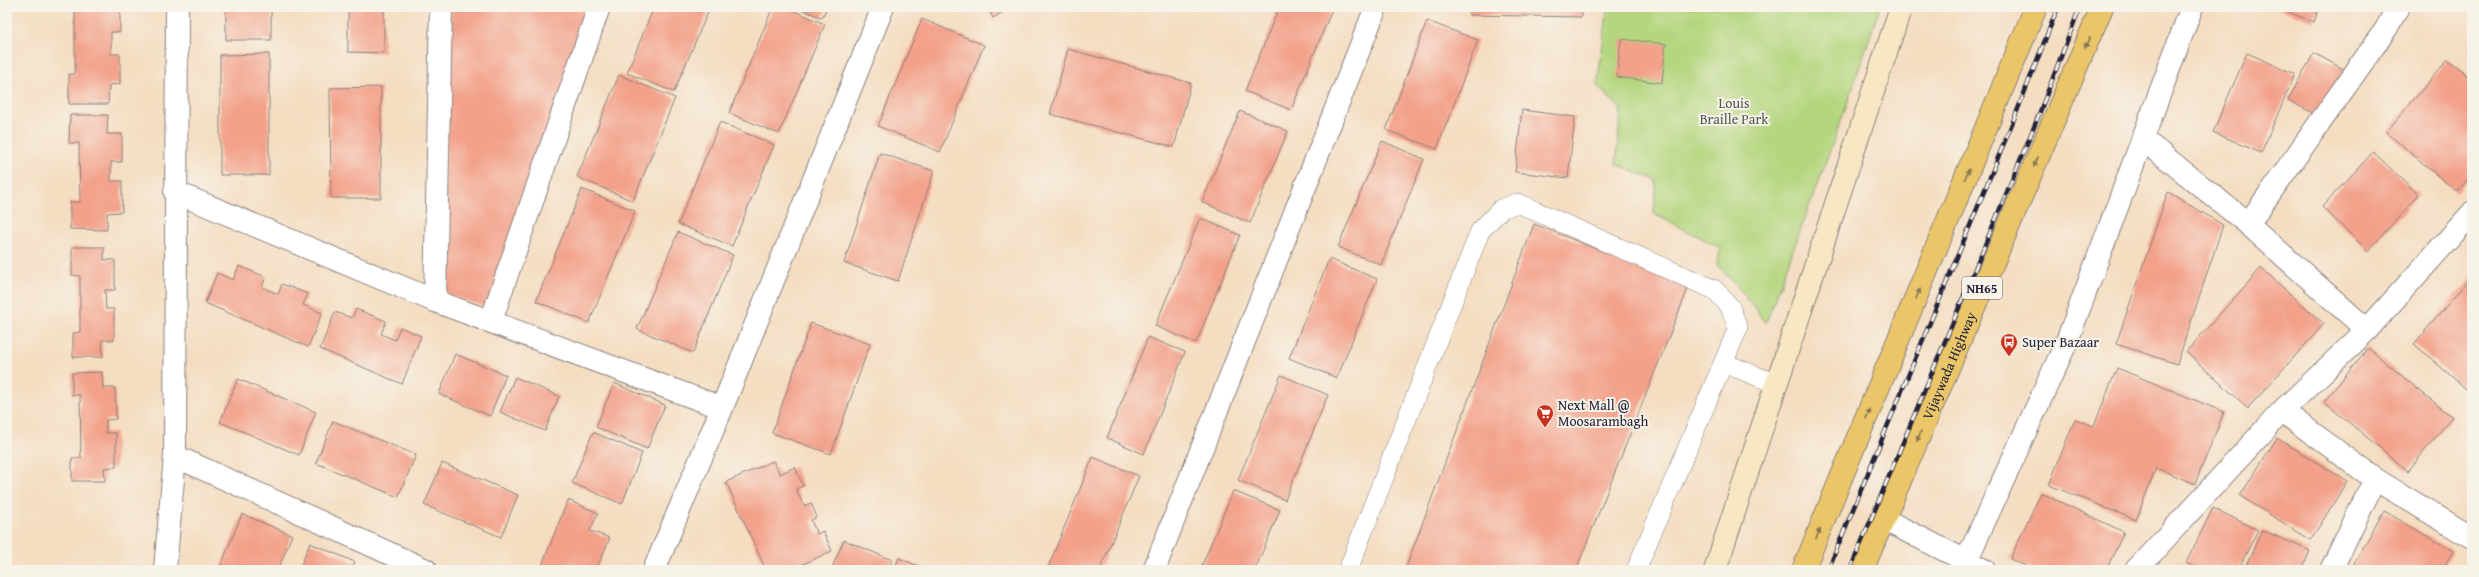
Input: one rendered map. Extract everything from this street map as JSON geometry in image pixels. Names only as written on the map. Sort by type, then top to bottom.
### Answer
[{"type":"highway","points":[[1803,570],[2036,7]]},
{"type":"highway","name":"Vijaywada Highway","points":[[1862,570],[2102,7]]},
{"type":"street","points":[[165,570],[175,456],[177,7]]},
{"type":"street","points":[[435,301],[441,7]]},
{"type":"street","points":[[491,321],[599,7]]},
{"type":"street","points":[[654,570],[722,408],[883,7]]},
{"type":"street","points":[[1154,570],[1376,7]]},
{"type":"street","points":[[1715,570],[1901,7]]},
{"type":"street","points":[[1883,519],[1971,567],[2067,341],[2144,140],[2192,7]]},
{"type":"street","points":[[2248,224],[2386,29],[2398,7]]},
{"type":"street","points":[[2144,140],[2248,224],[2367,330]]},
{"type":"street","points":[[175,192],[435,301],[722,408]]},
{"type":"street","points":[[2136,570],[2282,411],[2367,330],[2472,214]]},
{"type":"street","points":[[2282,411],[2375,479],[2472,538]]},
{"type":"street","points":[[175,456],[426,570]]},
{"type":"street","points":[[2331,570],[2375,479]]},
{"type":"lane","points":[[1348,570],[1480,231],[1501,209],[1517,203],[1715,290],[1730,307],[1738,328],[1636,570]]},
{"type":"lane","points":[[1724,363],[1776,384]]},
{"type":"green space","name":"Louis Braille Park","points":[[1608,7],[1880,7],[1845,110],[1766,323],[1743,293],[1717,265],[1721,248],[1654,214],[1656,180],[1616,164],[1621,109],[1597,86]]},
{"type":"building","points":[[75,7],[120,7],[120,32],[111,32],[111,54],[120,54],[120,84],[109,85],[108,104],[69,104],[69,74],[75,74]]},
{"type":"building","points":[[226,7],[271,7],[271,40],[226,40]]},
{"type":"building","points":[[348,7],[384,7],[384,53],[348,52]]},
{"type":"building","points":[[451,7],[589,7],[488,308],[441,292]]},
{"type":"building","points":[[654,7],[710,7],[674,92],[627,73]]},
{"type":"building","points":[[773,7],[785,7],[825,24],[779,134],[729,113]]},
{"type":"building","points":[[796,7],[827,7],[822,18]]},
{"type":"building","points":[[987,7],[1011,7],[993,18]]},
{"type":"building","points":[[1279,7],[1333,7],[1291,110],[1245,91]]},
{"type":"building","points":[[1470,7],[1582,7],[1582,17],[1469,15]]},
{"type":"building","points":[[2275,7],[2319,7],[2314,22]]},
{"type":"building","points":[[922,19],[984,45],[940,152],[878,126]]},
{"type":"building","points":[[1427,21],[1478,40],[1437,149],[1386,130]]},
{"type":"building","points":[[1621,39],[1666,44],[1662,83],[1617,77]]},
{"type":"building","points":[[1068,49],[1191,83],[1174,147],[1050,114]]},
{"type":"building","points":[[2247,53],[2295,74],[2261,153],[2213,132]]},
{"type":"building","points":[[2314,53],[2345,70],[2318,116],[2288,100]]},
{"type":"building","points":[[269,54],[269,175],[220,175],[220,55]]},
{"type":"building","points":[[2448,59],[2472,80],[2472,174],[2457,192],[2386,132]]},
{"type":"building","points":[[619,75],[675,98],[633,201],[577,177]]},
{"type":"building","points":[[381,87],[381,198],[331,198],[330,88]]},
{"type":"building","points":[[1522,110],[1575,117],[1568,178],[1515,172]]},
{"type":"building","points":[[1240,111],[1288,131],[1250,223],[1202,202]]},
{"type":"building","points":[[70,115],[108,115],[107,134],[122,134],[122,162],[111,162],[111,181],[122,181],[122,212],[107,213],[107,230],[70,229],[70,202],[80,202],[79,143],[69,143]]},
{"type":"building","points":[[720,122],[774,145],[732,246],[678,224]]},
{"type":"building","points":[[1382,141],[1424,159],[1381,265],[1338,247]]},
{"type":"building","points":[[2373,152],[2419,195],[2368,251],[2322,207]]},
{"type":"building","points":[[880,153],[934,171],[898,281],[844,263]]},
{"type":"building","points":[[582,189],[635,211],[589,323],[536,301]]},
{"type":"building","points":[[2168,192],[2223,225],[2177,364],[2116,344]]},
{"type":"building","points":[[1200,218],[1240,235],[1196,343],[1155,326]]},
{"type":"building","name":"Next Mall @ Moosarambagh","points":[[1534,224],[1689,286],[1576,570],[1405,570]]},
{"type":"building","points":[[678,232],[733,255],[693,353],[637,329]]},
{"type":"building","points":[[72,247],[104,247],[104,260],[115,260],[115,290],[105,290],[106,309],[114,309],[114,340],[102,340],[103,357],[73,357],[73,333],[80,332],[80,276],[72,275]]},
{"type":"building","points":[[1329,259],[1377,279],[1337,378],[1289,358]]},
{"type":"building","points":[[239,266],[266,277],[262,287],[278,294],[282,284],[308,294],[303,305],[322,313],[308,347],[205,303],[217,273],[233,280]]},
{"type":"building","points":[[2261,268],[2324,324],[2248,408],[2186,352]]},
{"type":"building","points":[[2472,276],[2472,394],[2414,344]]},
{"type":"building","points":[[356,309],[386,321],[381,334],[395,340],[400,327],[421,336],[402,384],[320,349],[335,312],[352,318]]},
{"type":"building","points":[[811,323],[870,344],[831,454],[772,433]]},
{"type":"building","points":[[1148,337],[1185,352],[1144,454],[1107,438]]},
{"type":"building","points":[[2368,348],[2452,417],[2408,471],[2324,402]]},
{"type":"building","points":[[455,354],[506,375],[490,416],[439,394]]},
{"type":"building","points":[[2117,368],[2224,412],[2195,484],[2156,468],[2136,520],[2049,485],[2075,419],[2094,426]]},
{"type":"building","points":[[102,372],[103,388],[115,388],[116,419],[106,420],[106,433],[116,433],[116,467],[104,468],[105,481],[72,481],[72,458],[81,458],[80,395],[72,395],[72,373]]},
{"type":"building","points":[[1281,375],[1328,395],[1285,500],[1238,480]]},
{"type":"building","points":[[515,377],[559,396],[545,431],[500,412]]},
{"type":"building","points":[[238,379],[316,412],[299,455],[220,422]]},
{"type":"building","points":[[614,383],[665,405],[647,449],[596,427]]},
{"type":"building","points":[[333,421],[416,455],[398,497],[316,463]]},
{"type":"building","points":[[593,432],[642,453],[622,504],[572,483]]},
{"type":"building","points":[[2277,438],[2347,481],[2311,540],[2240,496]]},
{"type":"building","points":[[1093,457],[1139,476],[1100,570],[1047,570]]},
{"type":"building","points":[[773,461],[780,474],[795,467],[803,486],[796,489],[804,506],[811,503],[817,517],[811,520],[817,534],[823,531],[832,551],[790,570],[766,570],[726,482]]},
{"type":"building","points":[[442,463],[518,495],[501,537],[424,505]]},
{"type":"building","points":[[1233,491],[1280,510],[1255,570],[1200,570]]},
{"type":"building","points":[[2041,493],[2124,532],[2106,570],[2035,570],[2010,559]]},
{"type":"building","points":[[568,500],[598,513],[590,531],[610,538],[596,570],[540,570]]},
{"type":"building","points":[[2213,508],[2258,530],[2238,570],[2201,570],[2186,563]]},
{"type":"building","points":[[2384,511],[2453,551],[2442,570],[2351,569]]},
{"type":"building","points":[[242,514],[292,535],[278,570],[219,570]]},
{"type":"building","points":[[2262,530],[2310,551],[2302,570],[2244,570]]},
{"type":"building","points":[[844,540],[892,560],[888,570],[831,570]]},
{"type":"building","points":[[310,543],[355,562],[351,570],[299,570]]},
{"type":"building","points":[[899,558],[928,570],[894,570]]},
{"type":"railway","points":[[1828,570],[2016,114],[2058,7]]},
{"type":"railway","points":[[1850,570],[2036,122],[2080,7]]},
{"type":"place","name":"Super Bazaar","points":[[2009,357]]},
{"type":"place","name":"Next Mall @ Moosarambagh","points":[[1545,428]]}]
